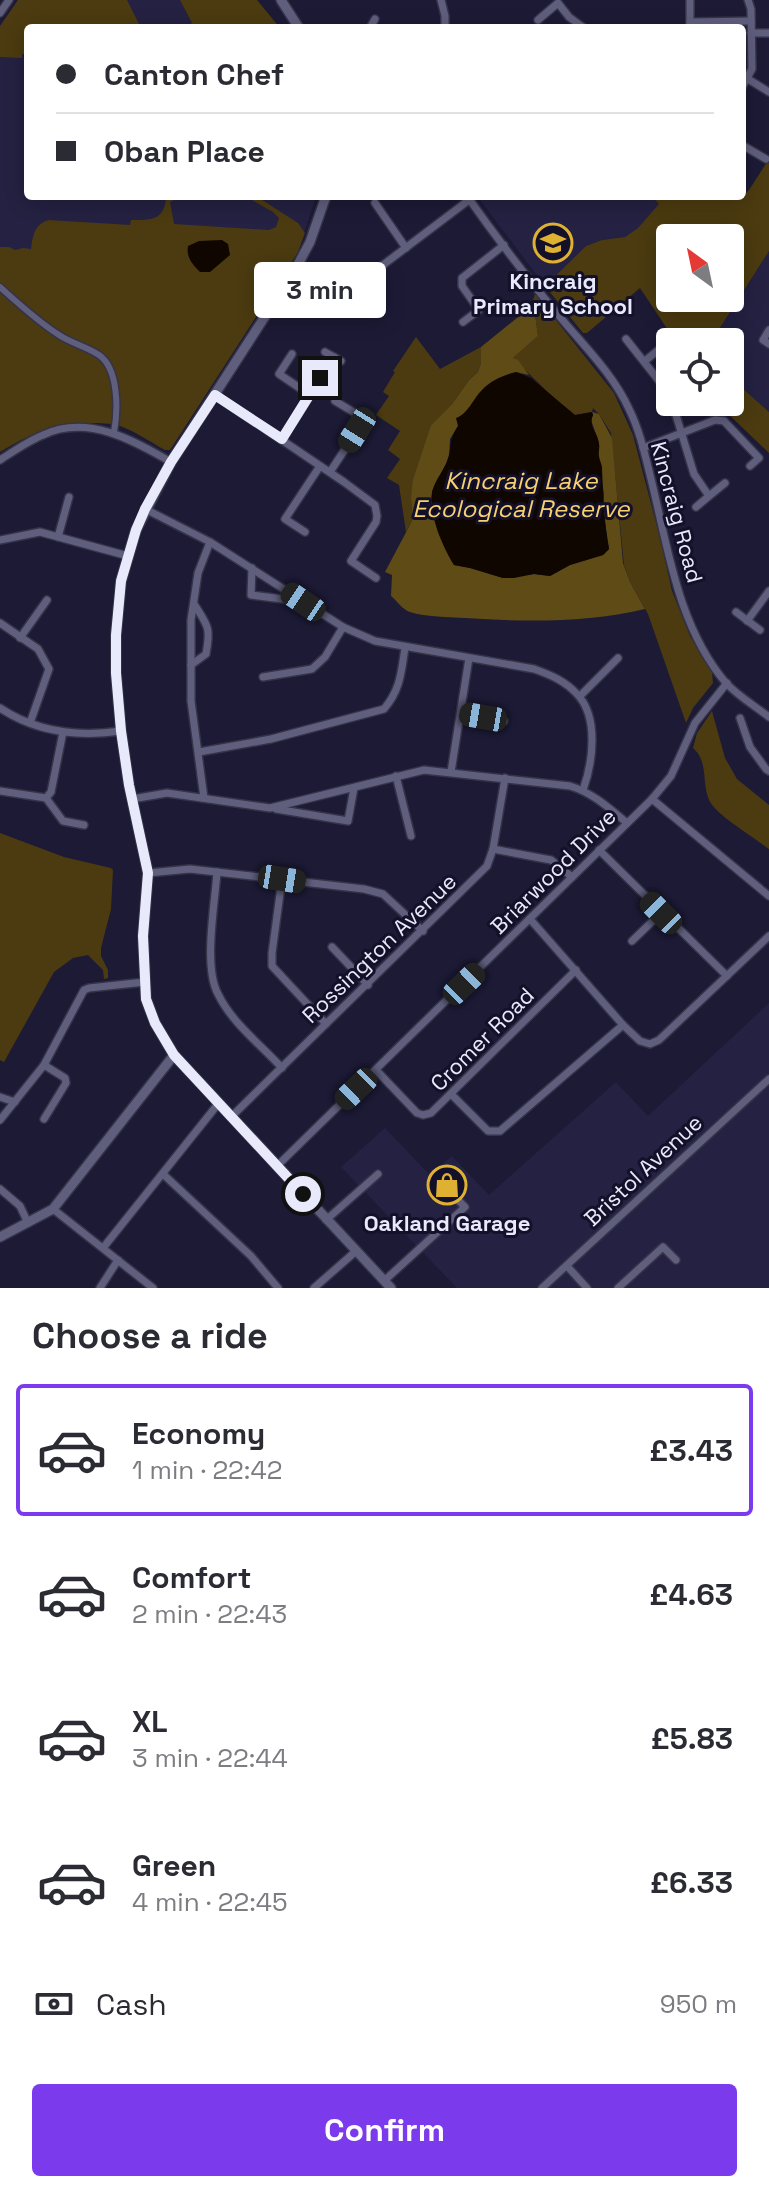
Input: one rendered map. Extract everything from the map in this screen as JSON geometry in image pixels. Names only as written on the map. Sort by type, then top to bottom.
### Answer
[{"type":"street","points":[[0,13],[9,0]]},
{"type":"street","points":[[281,0],[296,24]]},
{"type":"street","points":[[441,0],[445,24]]},
{"type":"street","points":[[690,0],[690,24]]},
{"type":"street","points":[[746,82],[752,69],[748,0]]},
{"type":"street","points":[[538,20],[558,3],[579,24]]},
{"type":"street","points":[[372,24],[375,19]]},
{"type":"street","points":[[705,24],[751,21]]},
{"type":"street","points":[[751,33],[769,33]]},
{"type":"street","points":[[748,79],[769,92]]},
{"type":"street","points":[[746,149],[754,158],[766,159]]},
{"type":"street","points":[[325,200],[309,245],[295,270],[171,462],[145,509],[121,581],[116,673],[121,731],[148,873],[143,936],[145,982],[150,1012],[174,1055],[388,1284],[465,1207],[455,1197]]},
{"type":"street","points":[[375,271],[466,200]]},
{"type":"street","name":"Kincraig Road","points":[[470,200],[614,382],[630,410],[643,448],[688,621],[708,659],[727,683],[769,717]]},
{"type":"street","points":[[375,203],[406,248]]},
{"type":"street","points":[[479,310],[462,286],[462,278],[504,245]]},
{"type":"street","points":[[0,287],[60,336],[101,356],[115,385],[117,416],[114,432]]},
{"type":"street","points":[[463,322],[487,304]]},
{"type":"street","points":[[769,330],[763,340],[769,344]]},
{"type":"street","points":[[626,339],[656,378]]},
{"type":"street","points":[[282,439],[337,359],[325,352]]},
{"type":"street","points":[[645,361],[656,352]]},
{"type":"street","points":[[292,354],[279,374],[310,395]]},
{"type":"street","points":[[215,395],[375,505],[376,522],[351,561],[376,578]]},
{"type":"street","points":[[330,472],[365,419],[335,401]]},
{"type":"street","points":[[676,416],[694,474],[709,496]]},
{"type":"street","points":[[643,448],[715,420],[724,421],[759,458],[750,466]]},
{"type":"street","points":[[0,460],[46,433],[77,427],[114,432],[171,462]]},
{"type":"street","points":[[305,532],[285,519],[320,466]]},
{"type":"street","points":[[696,507],[725,483]]},
{"type":"street","points":[[58,537],[69,497]]},
{"type":"street","points":[[145,509],[210,542],[343,627],[375,641],[534,669],[554,676],[580,696],[587,711],[591,757],[583,790]]},
{"type":"street","points":[[0,540],[40,532],[128,556]]},
{"type":"street","points":[[204,798],[191,701],[191,620],[198,573],[210,542]]},
{"type":"street","points":[[252,568],[251,595],[303,602]]},
{"type":"street","points":[[747,621],[769,591]]},
{"type":"street","points":[[20,638],[47,600]]},
{"type":"street","points":[[191,665],[206,654],[209,638],[208,627],[194,604]]},
{"type":"street","points":[[736,612],[760,630]]},
{"type":"street","points":[[0,623],[38,649],[49,669],[30,723]]},
{"type":"street","points":[[263,677],[312,669],[325,657],[343,627]]},
{"type":"street","points":[[199,752],[271,739],[384,709],[395,697],[405,648]]},
{"type":"street","points":[[451,772],[469,658]]},
{"type":"street","points":[[580,696],[618,658]]},
{"type":"street","name":"Briarwood Drive","points":[[277,1166],[652,799],[671,776],[695,723],[727,683]]},
{"type":"street","points":[[0,708],[30,723],[63,732],[95,734],[121,731]]},
{"type":"street","points":[[462,713],[504,721]]},
{"type":"street","points":[[753,723],[741,722],[750,747],[769,771]]},
{"type":"street","points":[[46,798],[51,792],[63,732]]},
{"type":"street","points":[[270,808],[424,770],[570,786],[597,797],[627,823]]},
{"type":"street","points":[[396,776],[411,836]]},
{"type":"street","name":"Rossington Avenue","points":[[231,1117],[487,866],[493,849],[505,778]]},
{"type":"street","points":[[132,799],[167,793],[348,821],[354,788]]},
{"type":"street","points":[[0,791],[46,798],[63,821],[84,825]]},
{"type":"street","points":[[652,799],[769,896]]},
{"type":"street","points":[[493,849],[551,860],[572,877]]},
{"type":"street","points":[[599,850],[727,976]]},
{"type":"street","points":[[148,873],[190,869],[383,894],[423,931]]},
{"type":"street","points":[[217,872],[210,959],[216,991],[228,1011],[282,1068]]},
{"type":"street","points":[[734,884],[742,875]]},
{"type":"street","points":[[282,879],[272,966],[326,1024]]},
{"type":"street","points":[[632,941],[661,913]]},
{"type":"street","points":[[530,919],[623,1025],[640,1041],[650,1044],[659,1040],[769,936]]},
{"type":"street","points":[[337,949],[368,985]]},
{"type":"street","name":"Cromer Road","points":[[376,1070],[417,1113],[431,1113],[576,970]]},
{"type":"street","points":[[0,1120],[44,1065],[84,990],[145,982]]},
{"type":"street","points":[[452,1095],[488,1131],[500,1131],[623,1025]]},
{"type":"street","points":[[0,1237],[53,1209],[174,1055]]},
{"type":"street","points":[[44,1065],[63,1077],[66,1083],[45,1119]]},
{"type":"street","name":"Bristol Avenue","points":[[542,1288],[769,1079]]},
{"type":"street","points":[[0,1097],[15,1102]]},
{"type":"street","points":[[103,1248],[218,1104]]},
{"type":"street","points":[[163,1174],[251,1256],[278,1288]]},
{"type":"street","points":[[326,1220],[378,1174]]},
{"type":"street","points":[[0,1189],[20,1206],[28,1223]]},
{"type":"street","points":[[53,1209],[153,1288]]},
{"type":"street","points":[[618,1288],[663,1247],[676,1260]]},
{"type":"street","points":[[314,1288],[355,1252]]},
{"type":"street","points":[[100,1288],[118,1260]]},
{"type":"street","points":[[567,1266],[587,1288]]},
{"type":"shaded area","points":[[18,0],[257,0],[277,24],[24,24],[24,200],[315,200],[298,252],[170,450],[165,450],[0,279],[0,26]]},
{"type":"shaded area","points":[[18,0],[127,0],[139,24],[24,24],[22,58],[0,57],[0,26]]},
{"type":"shaded area","points":[[180,0],[257,0],[277,24],[190,24]]},
{"type":"shaded area","points":[[769,159],[769,251],[744,290],[744,224],[656,224],[656,312],[640,288],[587,333],[583,333],[545,286],[586,246],[625,237],[638,228],[659,204],[656,200],[746,200],[746,193]]},
{"type":"shaded area","points":[[166,200],[174,200],[170,202],[174,224],[269,230],[276,227],[279,218],[252,200],[262,200],[298,223],[305,233],[298,252],[170,450],[120,426],[89,423],[42,431],[0,452],[0,247],[31,249],[37,228],[49,220],[130,225],[131,220],[151,219],[160,215]]},
{"type":"shaded area","name":"Kincraig Primary School","points":[[480,200],[656,200],[660,204],[625,237],[586,246],[545,286]]},
{"type":"shaded area","points":[[769,251],[769,412],[744,390],[744,328],[720,328],[730,312],[744,312],[744,290]]},
{"type":"shaded area","points":[[535,294],[614,393],[633,435],[672,591],[690,636],[712,672],[713,683],[693,708],[686,723],[648,614],[624,565],[611,433],[593,408],[592,412],[575,415],[513,358],[538,336],[533,300]]},
{"type":"shaded area","points":[[533,300],[538,336],[513,358],[529,375],[516,372],[458,426],[450,439],[449,458],[432,491],[438,532],[454,565],[503,578],[534,574],[550,576],[570,565],[603,555],[609,549],[603,508],[602,468],[598,455],[599,443],[591,420],[592,412],[599,414],[612,438],[623,563],[645,609],[601,617],[533,621],[410,612],[391,596],[392,575],[385,572],[412,521],[413,480],[431,425],[478,372],[481,347],[523,313]]},
{"type":"shaded area","points":[[656,312],[730,312],[720,328],[667,328]]},
{"type":"shaded area","points":[[416,337],[440,369],[481,347],[481,363],[478,372],[431,425],[411,497],[412,521],[406,532],[399,485],[387,478],[400,459],[388,450],[400,431],[376,415],[389,396],[383,392],[393,371]]},
{"type":"shaded area","points":[[744,390],[769,412],[769,453],[730,416],[744,416]]},
{"type":"shaded area","points":[[712,711],[725,758],[737,779],[769,805],[769,849],[724,816],[713,806],[706,792],[702,761],[693,748],[697,733]]},
{"type":"shaded area","points":[[0,833],[64,857],[113,870],[111,909],[101,948],[108,978],[104,979],[103,970],[88,955],[73,958],[54,972],[4,1062],[0,1060]]},
{"type":"shaded area","points":[[769,1003],[769,1288],[457,1288],[341,1167],[385,1128],[430,1175],[452,1156],[489,1195],[616,1082],[648,1116]]},
{"type":"water","points":[[222,240],[228,244],[230,255],[210,272],[200,272],[190,260],[188,246],[199,241]]},
{"type":"water","name":"Kincraig Lake Ecological Reserve","points":[[516,372],[531,378],[575,415],[592,412],[599,444],[609,549],[603,555],[570,565],[550,576],[534,574],[503,578],[454,565],[441,539],[432,507],[433,489],[446,464],[452,437],[458,426],[456,418],[489,383]]},
{"type":"place","name":"Kincraig Primary School","points":[[553,243]]},
{"type":"place","name":"Oakland Garage","points":[[447,1185]]},
{"type":"route","points":[[303,1194],[174,1055],[150,1012],[146,999],[143,936],[148,873],[121,731],[116,635],[121,581],[136,530],[171,462],[215,395],[282,439],[320,378]]}]
